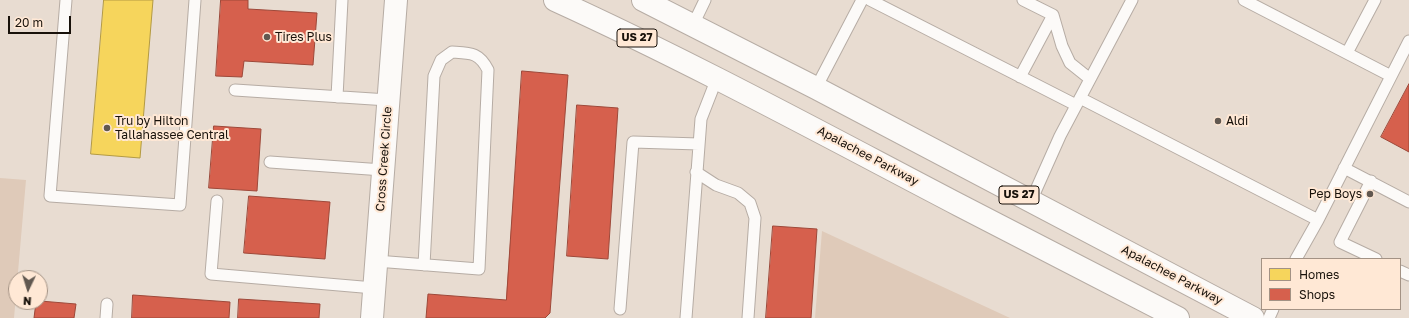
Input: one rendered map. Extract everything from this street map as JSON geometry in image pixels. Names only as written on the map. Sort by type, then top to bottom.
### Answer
[{"type":"main road","name":"Cross Creek Circle","points":[[372,318],[396,0]]},
{"type":"main road","name":"Apalachee Parkway","points":[[555,0],[627,33],[717,78],[1178,318]]},
{"type":"main road","name":"Apalachee Parkway","points":[[643,0],[693,24],[816,88],[1254,318]]},
{"type":"lane","points":[[66,0],[50,196],[180,205],[195,0]]},
{"type":"lane","points":[[337,97],[342,0]]},
{"type":"lane","points":[[693,24],[705,0]]},
{"type":"lane","points":[[816,88],[862,0]]},
{"type":"lane","points":[[870,0],[1020,77],[1078,102],[1318,220]]},
{"type":"lane","points":[[1023,0],[1054,15],[1062,46],[1070,63],[1090,79]]},
{"type":"lane","points":[[1031,201],[1060,136],[1132,0]]},
{"type":"lane","points":[[1244,0],[1391,76]]},
{"type":"lane","points":[[1347,53],[1375,0]]},
{"type":"lane","points":[[1020,77],[1054,15]]},
{"type":"lane","points":[[1297,258],[1318,220],[1409,41]]},
{"type":"lane","points":[[376,261],[424,265],[479,269],[488,70],[482,59],[470,53],[452,52],[441,60],[434,76],[424,265]]},
{"type":"lane","points":[[686,318],[701,119],[717,78]]},
{"type":"lane","points":[[234,90],[388,100]]},
{"type":"lane","points":[[620,309],[633,142],[699,144]]},
{"type":"lane","points":[[270,162],[383,170]]},
{"type":"lane","points":[[1344,168],[1409,202]]},
{"type":"lane","points":[[696,172],[716,185],[738,193],[750,203],[755,218],[748,318]]},
{"type":"lane","points":[[1371,181],[1340,242],[1374,258]]},
{"type":"lane","points":[[217,201],[211,274],[374,288]]},
{"type":"lane","points":[[106,318],[107,304]]},
{"type":"shaded area","points":[[0,178],[26,180],[18,270],[8,270],[8,310],[15,310],[14,318],[0,318]]},
{"type":"shaded area","points":[[822,231],[1010,318],[815,318]]},
{"type":"building: Homes","points":[[104,0],[153,0],[140,158],[91,154]]},
{"type":"building: Shops","name":"Tires Plus","points":[[221,0],[248,0],[248,9],[317,13],[313,65],[244,61],[242,77],[216,76]]},
{"type":"building: Shops","points":[[522,71],[568,75],[550,313],[545,318],[426,318],[428,294],[506,300]]},
{"type":"building: Shops","points":[[1409,84],[1409,152],[1381,137]]},
{"type":"building: Shops","points":[[577,105],[618,108],[608,259],[567,256]]},
{"type":"building: Shops","points":[[214,126],[261,129],[257,191],[209,188]]},
{"type":"building: Shops","points":[[249,196],[330,202],[325,259],[244,253]]},
{"type":"building: Shops","points":[[773,226],[817,229],[811,318],[766,318]]},
{"type":"building: Shops","points":[[133,295],[230,302],[229,318],[132,318]]},
{"type":"building: Shops","points":[[239,299],[320,304],[319,318],[238,318]]},
{"type":"building: Shops","points":[[48,302],[76,304],[74,318],[34,318],[35,310],[48,310]]},
{"type":"place","name":"Tires Plus","points":[[267,37]]},
{"type":"place","name":"Aldi","points":[[1218,121]]},
{"type":"place","name":"Tru by Hilton Tallahassee Central","points":[[107,128]]},
{"type":"place","name":"Pep Boys","points":[[1370,194]]}]
